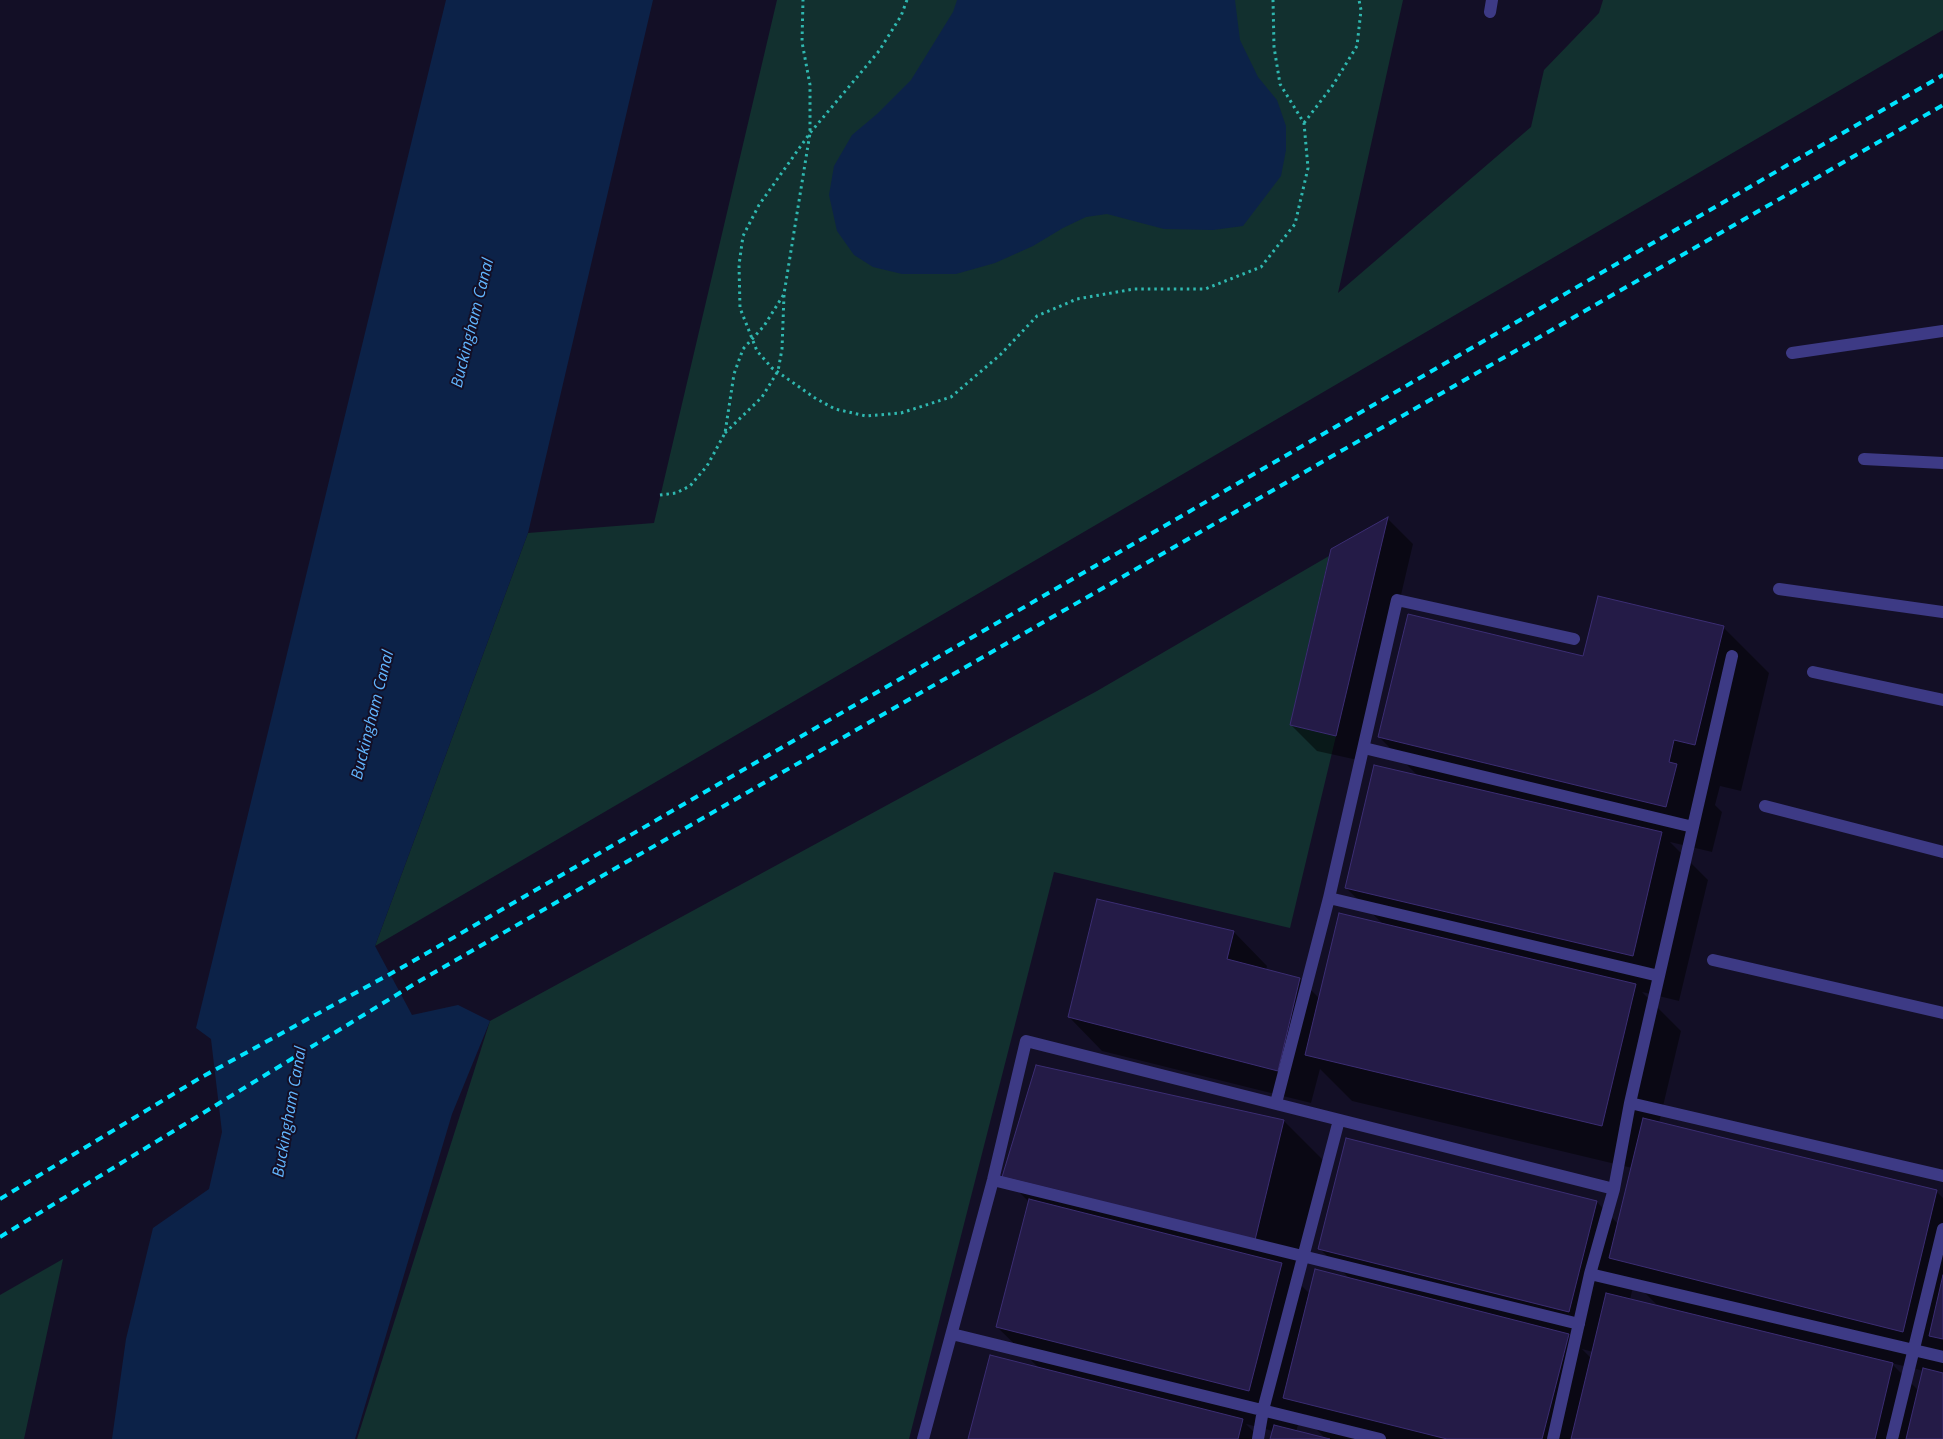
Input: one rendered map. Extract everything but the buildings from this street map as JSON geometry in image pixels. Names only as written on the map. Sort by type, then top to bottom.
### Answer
[{"type":"street","points":[[1792,352],[1943,331]]},
{"type":"street","points":[[1864,459],[1943,463]]},
{"type":"street","points":[[1779,589],[1943,612]]},
{"type":"street","points":[[1276,1103],[1330,898],[1397,600],[1574,639]]},
{"type":"street","points":[[1552,1439],[1590,1274],[1614,1189],[1630,1103],[1732,656]]},
{"type":"street","points":[[1814,672],[1943,700]]},
{"type":"street","points":[[1364,748],[1693,827]]},
{"type":"street","points":[[1765,806],[1943,852]]},
{"type":"street","points":[[1330,898],[1659,976]]},
{"type":"street","points":[[1713,960],[1943,1013]]},
{"type":"street","points":[[923,1439],[993,1180],[1026,1041],[1614,1189]]},
{"type":"street","points":[[1630,1103],[1943,1176]]},
{"type":"street","points":[[1258,1439],[1263,1410],[1339,1120]]},
{"type":"street","points":[[993,1180],[1579,1324]]},
{"type":"street","points":[[1892,1439],[1943,1229]]},
{"type":"street","points":[[1590,1274],[1943,1357]]},
{"type":"street","points":[[952,1334],[1380,1439]]},
{"type":"path","points":[[660,495],[676,493],[690,486],[707,466],[725,433],[742,414],[762,397],[778,372],[782,349],[784,294],[810,133],[810,85],[802,42],[803,0]]},
{"type":"path","points":[[907,0],[900,16],[879,51],[810,133],[759,205],[743,236],[739,265],[740,308],[751,340],[757,351],[778,372],[794,384],[835,409],[866,416],[900,413],[951,397],[1000,355],[1037,316],[1077,299],[1134,289],[1205,289],[1261,267],[1295,224],[1308,168],[1304,123],[1280,84],[1274,47],[1273,0]]},
{"type":"path","points":[[1304,123],[1332,85],[1357,46],[1361,10],[1359,0]]},
{"type":"path","points":[[725,433],[734,374],[743,349],[764,326],[784,294]]},
{"type":"green space","points":[[777,0],[1403,0],[1338,293],[1531,127],[1544,70],[1599,13],[1603,0],[1943,0],[1943,30],[375,946],[528,533],[654,523]]},
{"type":"green space","points":[[1329,556],[1290,725],[1336,736],[1290,928],[1054,872],[909,1439],[357,1439],[490,1021],[1097,691]]},
{"type":"green space","points":[[63,1259],[24,1439],[0,1439],[0,1295]]},
{"type":"water","name":"Buckingham Canal","points":[[446,0],[653,0],[528,533],[375,946],[412,1015],[458,1005],[490,1021],[452,1114],[355,1439],[112,1439],[126,1339],[153,1228],[209,1189],[222,1132],[211,1039],[196,1028]]},
{"type":"water","points":[[957,0],[1235,0],[1240,40],[1258,77],[1277,100],[1286,126],[1286,150],[1281,176],[1243,226],[1213,230],[1164,229],[1107,214],[1086,217],[1033,246],[995,263],[956,274],[902,274],[873,267],[854,255],[837,231],[829,195],[834,166],[852,135],[877,114],[911,80],[953,12]]},
{"type":"railway","points":[[0,1199],[200,1078],[401,968],[1943,75]]},
{"type":"railway","points":[[0,1237],[416,983],[1943,105]]}]
